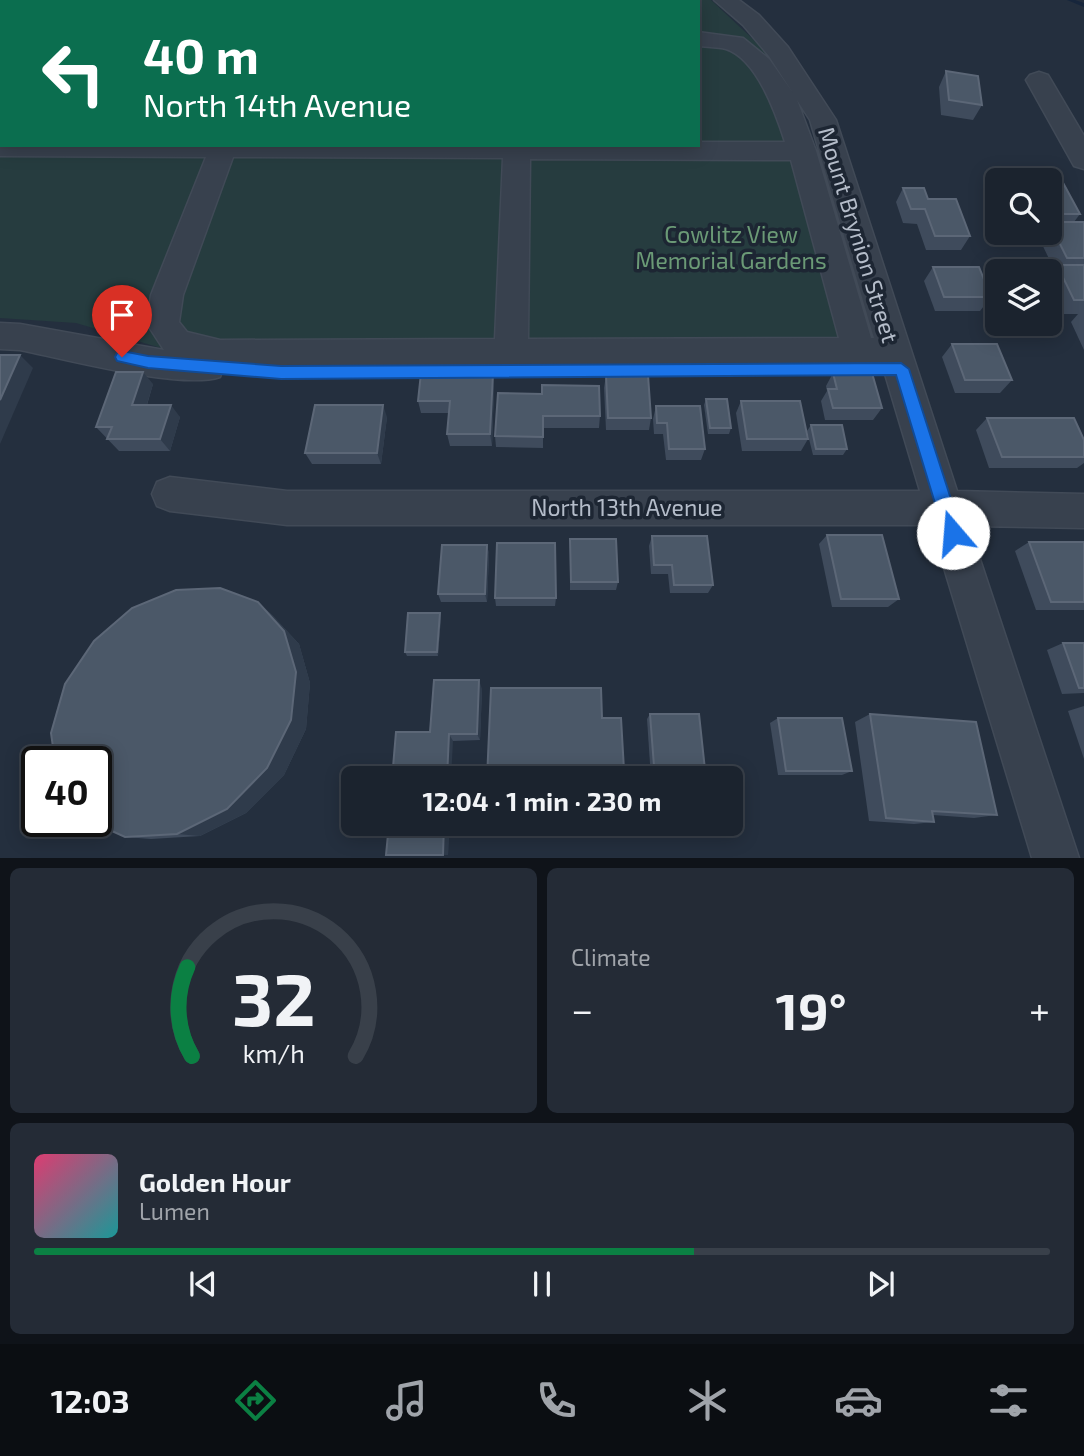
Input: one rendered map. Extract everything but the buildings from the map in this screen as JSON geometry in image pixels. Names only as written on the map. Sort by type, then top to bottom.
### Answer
[{"type":"street","name":"Mount Brynion Street","points":[[743,7],[779,52],[823,120],[1056,858]]},
{"type":"street","points":[[700,39],[735,43],[760,64],[784,99],[803,152],[859,352]]},
{"type":"street","points":[[1039,80],[1084,160]]},
{"type":"street","points":[[803,152],[223,147],[167,295],[163,324],[176,342],[220,353],[859,352],[898,360]]},
{"type":"street","points":[[511,352],[517,148]]},
{"type":"street","points":[[0,336],[20,337],[148,362],[281,372],[898,360]]},
{"type":"street","name":"North 13th Avenue","points":[[170,494],[287,508],[945,508],[1084,511]]},
{"type":"green space","name":"Cowlitz View Memorial Gardens","points":[[700,0],[711,0],[771,56],[809,129],[879,358],[185,355],[76,323],[0,318],[0,147],[700,147]]},
{"type":"waterway","points":[[1070,0],[1084,5]]},
{"type":"route","points":[[122,357],[148,362],[281,372],[901,369],[953,533]]}]
